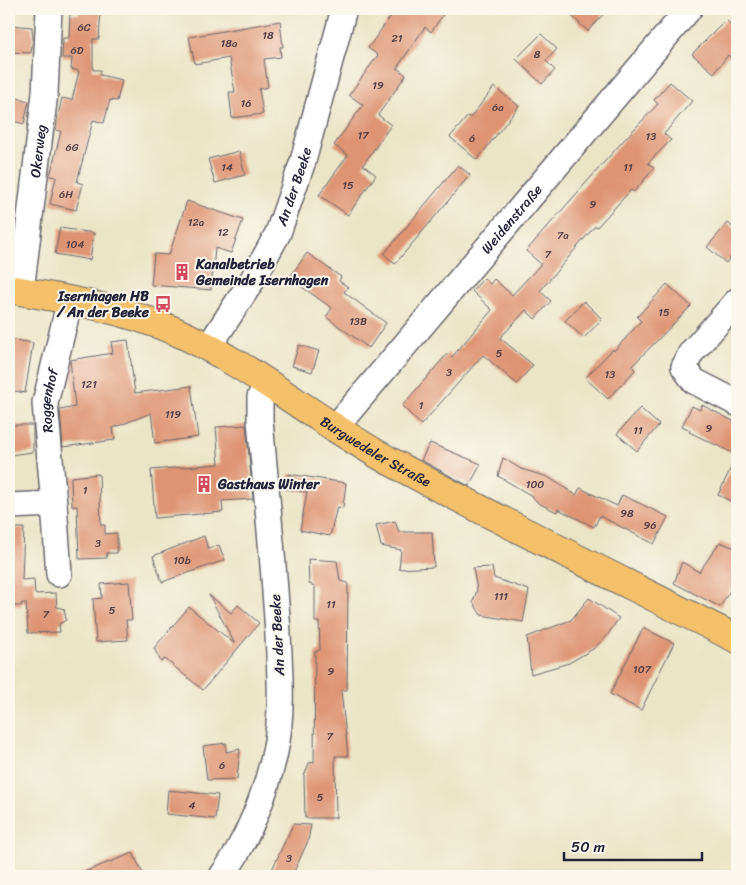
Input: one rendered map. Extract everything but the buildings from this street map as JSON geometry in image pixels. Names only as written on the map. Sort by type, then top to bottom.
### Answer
[{"type":"main road","name":"Burgwedeler Straße","points":[[15,290],[70,300],[136,316],[175,331],[208,348],[334,429],[403,468],[737,639]]},
{"type":"street","name":"Okerweg","points":[[15,290],[45,93],[49,9]]},
{"type":"street","name":"An der Beeke","points":[[208,348],[278,234],[303,161],[344,9]]},
{"type":"street","name":"Weidenstraße","points":[[334,429],[689,9]]},
{"type":"street","name":"Roggenhof","points":[[59,574],[45,404],[70,300]]},
{"type":"street","points":[[737,301],[692,353],[684,367],[694,381],[737,403]]},
{"type":"street","name":"An der Beeke","points":[[222,876],[236,856],[254,819],[275,751],[280,687],[277,612],[260,420],[260,397],[266,384]]},
{"type":"street","points":[[9,506],[54,504]]},
{"type":"place","name":"Kanalbetrieb Gemeinde Isernhagen","points":[[182,272]]},
{"type":"place","name":"Isernhagen HB / An der Beeke","points":[[163,304]]},
{"type":"place","name":"Gasthaus Winter","points":[[204,484]]}]
